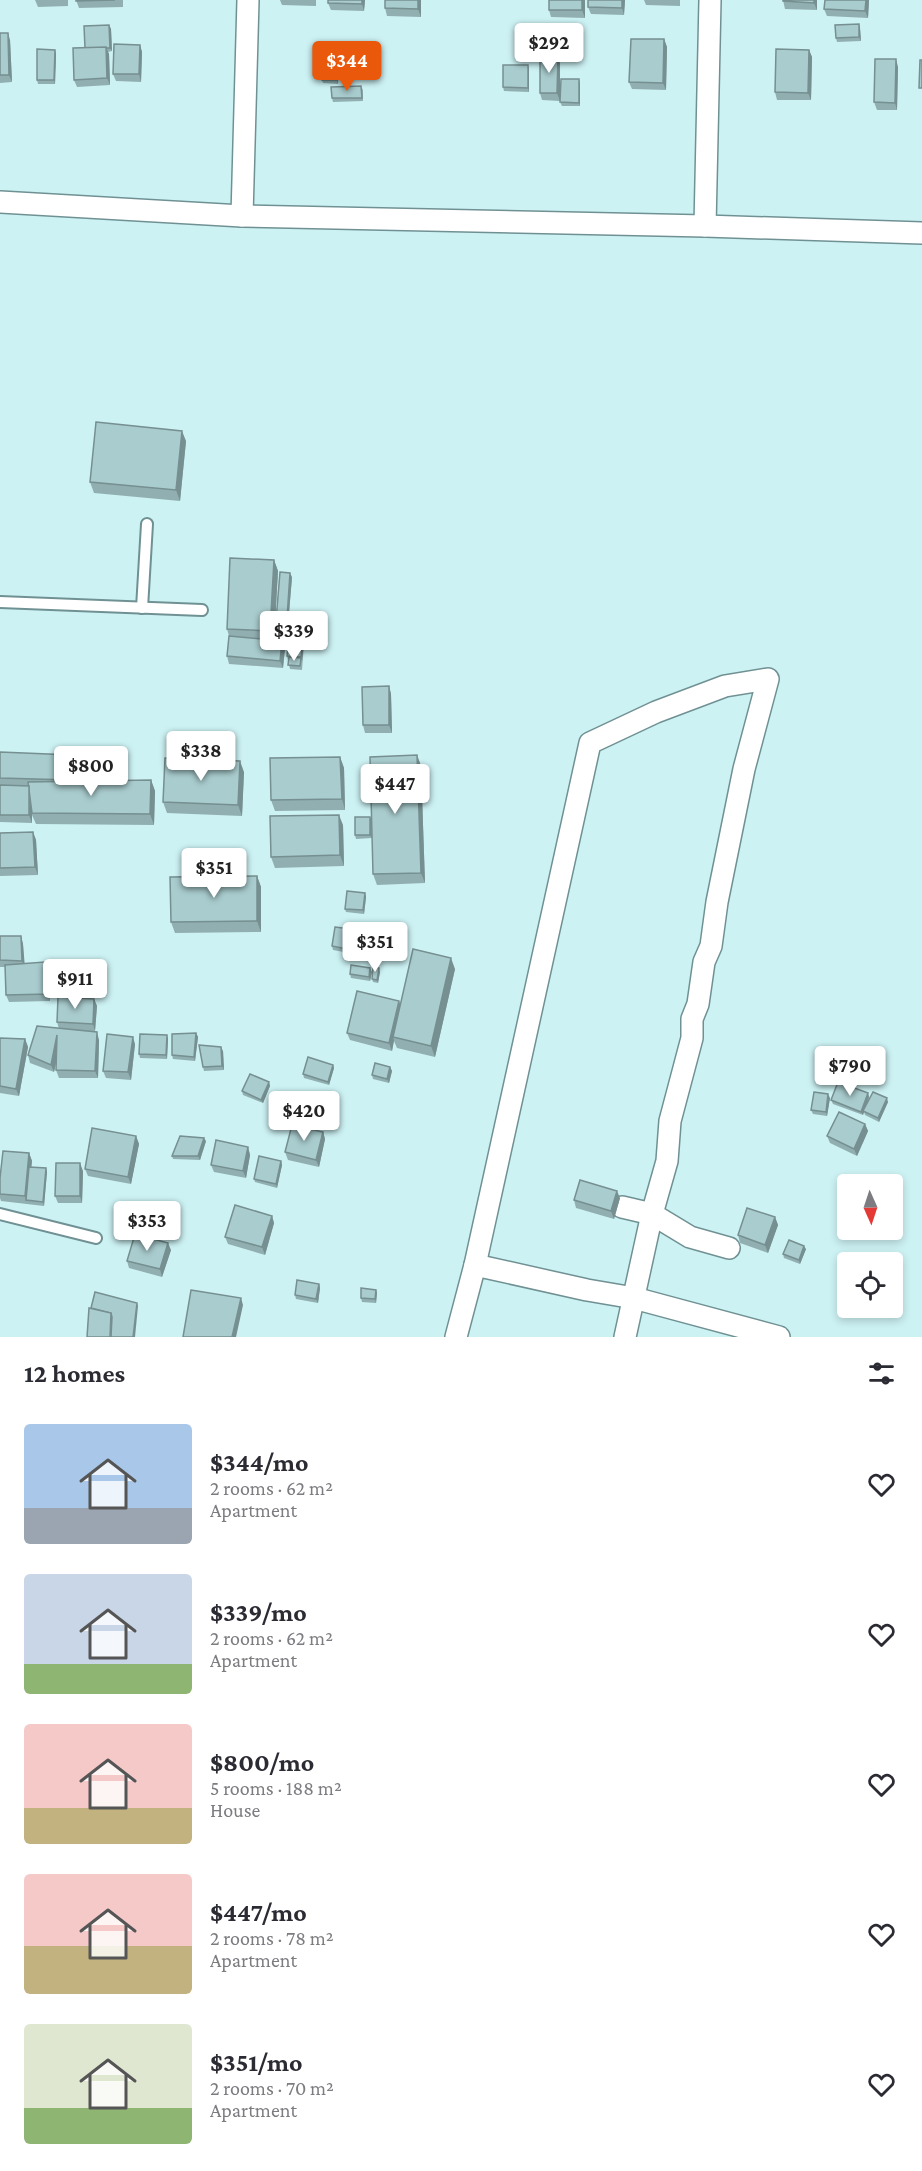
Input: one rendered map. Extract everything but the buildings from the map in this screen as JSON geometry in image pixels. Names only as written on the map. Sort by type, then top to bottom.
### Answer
[{"type":"street","points":[[242,216],[248,0]]},
{"type":"street","points":[[705,226],[710,0]]},
{"type":"street","points":[[0,202],[242,216],[922,233]]},
{"type":"street","points":[[456,1337],[475,1265],[590,743],[656,712],[725,686],[768,679],[744,769],[717,902],[711,946],[704,962],[698,1004],[692,1019],[692,1038],[670,1121],[667,1161],[652,1214],[625,1337]]},
{"type":"street","points":[[622,1207],[652,1214],[690,1237],[729,1248]]},
{"type":"street","points":[[475,1265],[634,1298],[779,1337]]},
{"type":"lane","points":[[142,608],[147,524]]},
{"type":"lane","points":[[0,602],[202,610]]},
{"type":"lane","points":[[0,1214],[96,1238]]}]
